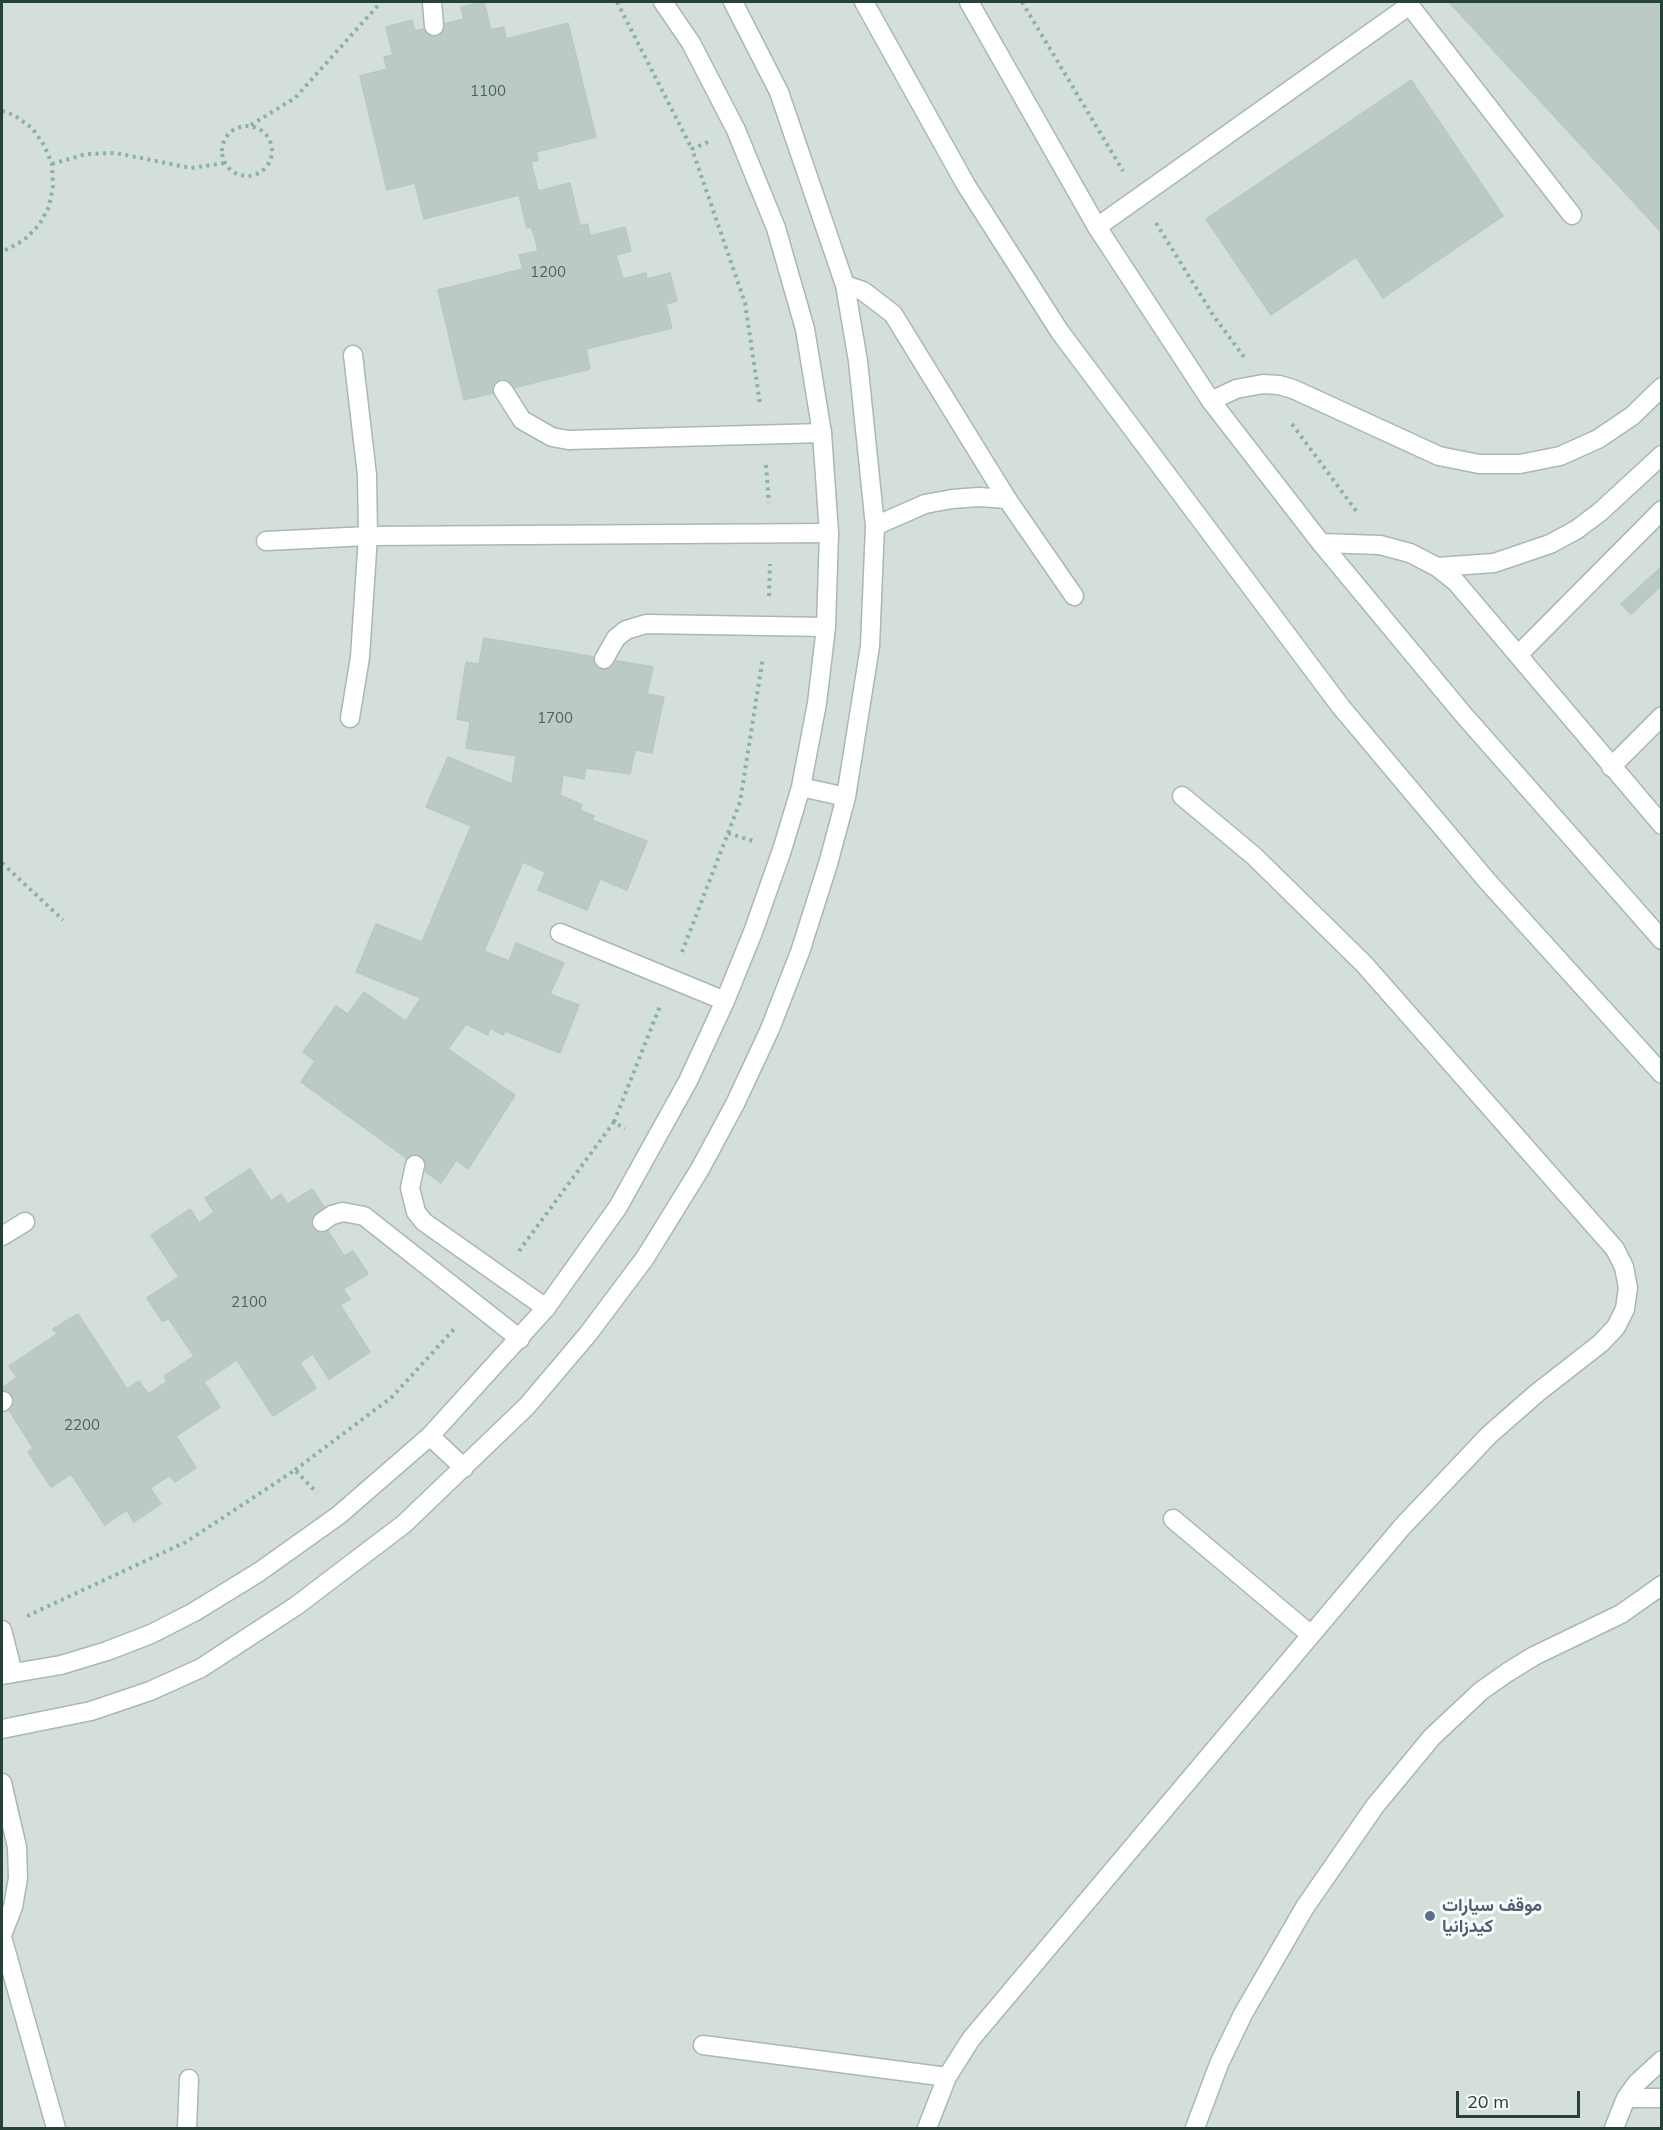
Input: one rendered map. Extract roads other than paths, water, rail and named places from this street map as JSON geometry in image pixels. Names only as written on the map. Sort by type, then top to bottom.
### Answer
[{"type":"street","points":[[432,2],[434,26]]},
{"type":"street","points":[[2,1630],[7,1674],[61,1665],[152,1634],[259,1572],[339,1515],[430,1436],[520,1340],[546,1308],[618,1207],[655,1144],[725,1001],[783,850],[801,787],[817,703],[826,627],[829,533],[822,433],[804,329],[776,228],[736,130],[691,43],[663,2]]},
{"type":"street","points":[[2,1729],[91,1711],[150,1691],[201,1668],[296,1606],[404,1524],[527,1406],[588,1334],[645,1258],[700,1168],[735,1104],[770,1029],[804,941],[846,797],[870,646],[875,526],[858,362],[845,285],[779,92],[733,2]]},
{"type":"street","points":[[864,2],[966,185],[1060,332],[1087,369],[1341,707],[1496,891],[1662,1074]]},
{"type":"street","points":[[969,2],[1097,227],[1211,401],[1321,543],[1462,713],[1662,940]]},
{"type":"street","points":[[1097,227],[1409,3],[1572,215]]},
{"type":"street","points":[[845,285],[863,291],[893,314],[1007,499],[1074,596]]},
{"type":"street","points":[[350,718],[360,657],[368,536],[367,476],[353,355]]},
{"type":"street","points":[[1211,401],[1236,389],[1263,384],[1293,389],[1439,456],[1479,464],[1520,464],[1560,456],[1598,439],[1632,416],[1662,387]]},
{"type":"street","points":[[503,390],[522,420],[552,437],[568,440],[822,433]]},
{"type":"street","points":[[1437,567],[1494,563],[1550,544],[1576,530],[1600,512],[1662,455]]},
{"type":"street","points":[[875,526],[916,507],[952,499],[1007,499]]},
{"type":"street","points":[[1518,655],[1662,510]]},
{"type":"street","points":[[266,541],[368,536],[829,533]]},
{"type":"street","points":[[1321,543],[1380,544],[1410,553],[1437,567],[1473,600],[1662,825]]},
{"type":"street","points":[[604,659],[616,638],[626,630],[646,624],[826,627]]},
{"type":"street","points":[[1611,767],[1662,716]]},
{"type":"street","points":[[801,787],[846,797]]},
{"type":"street","points":[[927,2128],[947,2077],[985,2021],[1311,1635],[1444,1480],[1489,1435],[1537,1393],[1601,1343],[1616,1327],[1624,1309],[1628,1288],[1624,1267],[1615,1249],[1364,964],[1254,856],[1182,796]]},
{"type":"street","points":[[560,933],[725,1001]]},
{"type":"street","points":[[415,1165],[411,1176],[411,1194],[416,1212],[424,1222],[546,1308]]},
{"type":"street","points":[[322,1222],[332,1215],[343,1212],[364,1216],[520,1340]]},
{"type":"street","points":[[2,1236],[25,1222]]},
{"type":"street","points":[[430,1436],[464,1468]]},
{"type":"street","points":[[1173,1519],[1311,1635]]},
{"type":"street","points":[[1194,2128],[1219,2064],[1243,2014],[1305,1907],[1368,1815],[1431,1737],[1480,1691],[1508,1672],[1534,1656],[1621,1614],[1662,1585]]},
{"type":"street","points":[[2,1783],[17,1847],[18,1878],[13,1907],[2,1936],[7,1973],[56,2128]]},
{"type":"street","points":[[703,2045],[947,2077]]},
{"type":"street","points":[[1614,2128],[1626,2098],[1637,2083],[1662,2060]]},
{"type":"street","points":[[187,2128],[189,2079]]},
{"type":"street","points":[[1626,2098],[1662,2098]]},
{"type":"place","name":"موقف سيارات كيدزانيا","points":[[1430,1916]]}]
